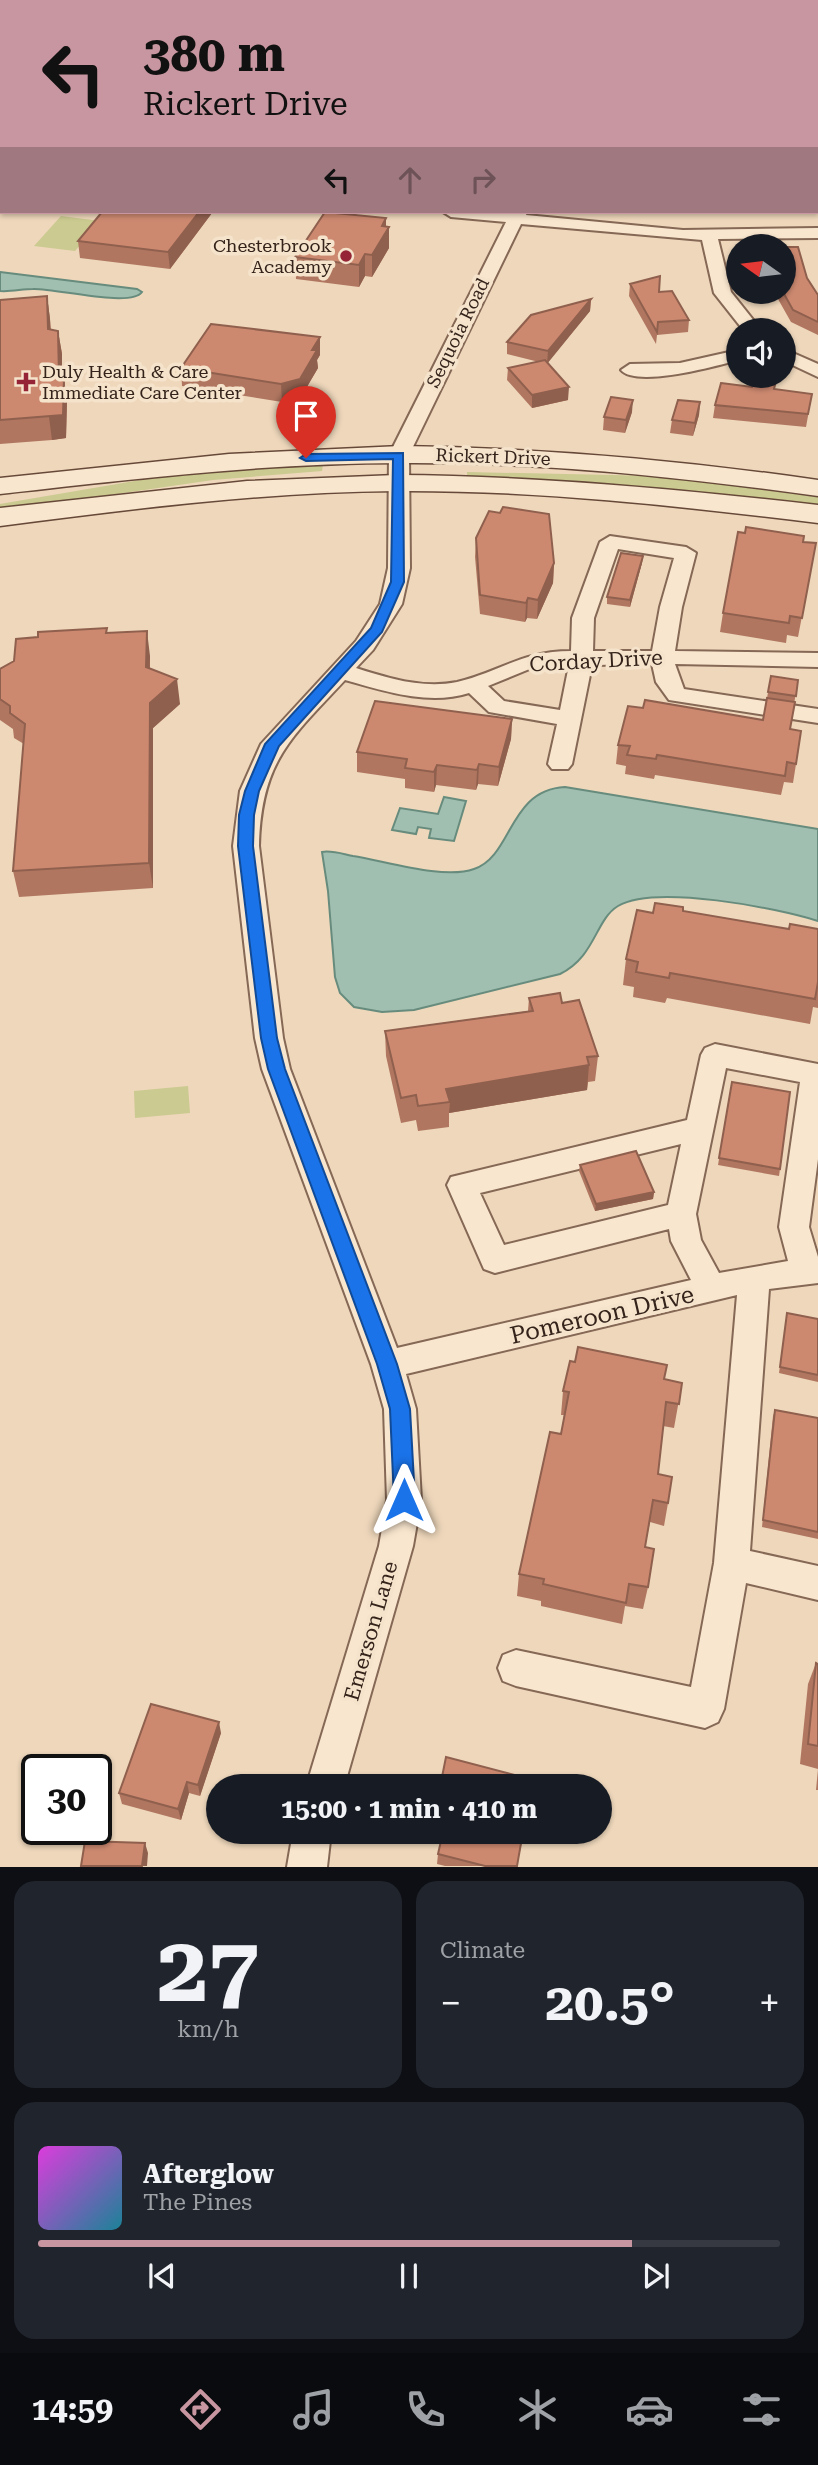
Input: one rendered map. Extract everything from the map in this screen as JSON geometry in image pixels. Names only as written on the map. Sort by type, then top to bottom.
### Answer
[{"type":"street","points":[[495,214],[709,236],[818,233]]},
{"type":"street","name":"Sequoia Road","points":[[399,469],[517,215]]},
{"type":"street","points":[[709,236],[723,293],[741,318]]},
{"type":"street","points":[[630,370],[680,369],[726,358]]},
{"type":"street","points":[[796,360],[818,371]]},
{"type":"street","name":"Rickert Drive","points":[[0,517],[399,469],[461,455],[613,463],[818,488]]},
{"type":"street","name":"Rickert Drive","points":[[0,486],[193,464],[399,469],[818,514]]},
{"type":"street","name":"Emerson Lane","points":[[329,1774],[396,1546],[404,1500],[400,1409],[387,1364],[276,1069],[269,1038],[246,846],[247,815],[252,791],[273,744],[371,637],[391,604],[399,568],[399,469]]},
{"type":"street","points":[[561,764],[582,658],[583,618],[610,542],[686,554],[661,658],[668,687],[677,695],[818,716]]},
{"type":"street","name":"Corday Drive","points":[[340,671],[394,687],[420,690],[459,689],[528,662],[582,658],[777,657],[818,660]]},
{"type":"street","points":[[473,684],[497,707],[569,719]]},
{"type":"street","points":[[712,1289],[686,1241],[681,1214],[715,1055],[815,1074],[794,1227],[812,1271]]},
{"type":"street","points":[[681,1214],[495,1261],[462,1185],[699,1128]]},
{"type":"street","name":"Pomeroon Drive","points":[[387,1364],[754,1278],[812,1271]]},
{"type":"street","points":[[516,1668],[705,1709],[732,1563],[754,1278]]},
{"type":"street","points":[[732,1563],[818,1583]]},
{"type":"street","points":[[307,1867],[310,1844]]},
{"type":"shaded area","points":[[61,216],[101,221],[75,251],[34,246]]},
{"type":"shaded area","points":[[0,272],[137,289],[142,292],[135,296],[108,298],[44,289],[0,291]]},
{"type":"shaded area","points":[[323,464],[322,471],[213,480],[0,511],[0,504],[193,471]]},
{"type":"shaded area","points":[[467,472],[657,476],[818,497],[818,509],[467,478]]},
{"type":"shaded area","points":[[565,787],[818,829],[818,921],[717,900],[659,897],[636,900],[610,912],[581,958],[560,974],[414,1010],[382,1012],[354,1007],[340,993],[335,977],[322,852],[337,852],[431,871],[461,872],[474,869],[487,862],[497,851],[521,811],[532,799],[546,791]]},
{"type":"shaded area","points":[[444,797],[466,801],[454,841],[429,838],[431,829],[418,827],[416,834],[392,830],[400,808],[438,814]]},
{"type":"shaded area","points":[[188,1086],[190,1113],[135,1118],[134,1091]]},
{"type":"building","points":[[100,214],[197,214],[168,252],[78,241]]},
{"type":"building","points":[[324,214],[386,218],[382,226],[389,227],[372,255],[365,254],[359,265],[295,257]]},
{"type":"building","points":[[798,247],[807,278],[818,295],[818,322],[793,310],[790,304],[796,304]]},
{"type":"building","points":[[660,276],[659,292],[672,291],[689,320],[658,322],[657,332],[630,284]]},
{"type":"building","name":"Duly Health & Care Immediate Care Center","points":[[47,296],[48,329],[58,331],[59,378],[64,378],[63,415],[0,420],[0,300]]},
{"type":"building","points":[[591,299],[548,351],[507,342],[531,315]]},
{"type":"building","points":[[211,324],[320,337],[312,350],[317,350],[300,379],[281,384],[181,368]]},
{"type":"building","points":[[545,360],[569,387],[532,395],[508,368]]},
{"type":"building","points":[[721,383],[726,384],[726,388],[774,388],[812,394],[808,414],[715,405]]},
{"type":"building","points":[[611,397],[633,400],[626,420],[604,417]]},
{"type":"building","points":[[678,400],[700,402],[695,423],[672,420]]},
{"type":"building","points":[[503,507],[549,514],[554,563],[538,600],[528,598],[526,603],[480,595],[476,538],[489,511],[500,513]]},
{"type":"building","points":[[746,527],[804,536],[803,542],[816,543],[802,618],[790,616],[789,623],[723,613],[738,532],[745,533]]},
{"type":"building","points":[[621,553],[643,556],[630,600],[607,597]]},
{"type":"building","points":[[107,628],[106,633],[147,631],[146,667],[177,679],[150,703],[149,863],[13,871],[25,724],[10,713],[10,706],[0,699],[0,669],[14,661],[16,639],[38,637],[38,632]]},
{"type":"building","points":[[771,676],[798,680],[796,696],[768,692]]},
{"type":"building","points":[[767,698],[795,702],[790,729],[801,731],[796,764],[787,762],[785,776],[657,755],[656,759],[627,755],[630,746],[618,745],[628,706],[643,708],[645,700],[763,720]]},
{"type":"building","points":[[375,701],[512,719],[499,767],[479,764],[477,770],[437,765],[434,772],[405,768],[407,759],[357,752]]},
{"type":"building","points":[[655,903],[683,907],[683,911],[789,929],[790,924],[818,929],[818,982],[815,999],[670,973],[669,978],[636,972],[638,962],[626,959],[637,910],[653,913]]},
{"type":"building","points":[[560,993],[562,1003],[579,1000],[598,1056],[587,1057],[589,1065],[446,1089],[450,1102],[418,1106],[416,1095],[401,1098],[385,1031],[533,1011],[529,998]]},
{"type":"building","points":[[732,1082],[790,1092],[780,1169],[719,1158]]},
{"type":"building","points":[[636,1151],[654,1192],[596,1204],[580,1165]]},
{"type":"building","points":[[787,1313],[818,1319],[818,1375],[780,1367]]},
{"type":"building","points":[[578,1347],[667,1365],[664,1379],[682,1383],[679,1404],[666,1402],[658,1474],[672,1477],[668,1503],[653,1500],[645,1547],[654,1549],[648,1587],[629,1584],[626,1603],[543,1584],[544,1579],[519,1574],[550,1432],[561,1434],[569,1392],[563,1391],[570,1361],[575,1362]]},
{"type":"building","points":[[775,1410],[818,1418],[818,1532],[763,1520]]},
{"type":"building","points":[[816,1663],[818,1664],[818,1746],[808,1744]]},
{"type":"building","points":[[151,1704],[219,1722],[198,1785],[187,1782],[178,1809],[119,1793]]},
{"type":"building","points":[[446,1757],[511,1774],[443,1774]]},
{"type":"building","points":[[112,1842],[145,1843],[142,1866],[81,1866],[84,1845],[112,1845]]},
{"type":"building","points":[[440,1844],[521,1844],[517,1866],[485,1866],[438,1854]]},
{"type":"place","name":"Chesterbrook Academy","points":[[346,256]]},
{"type":"place","name":"Duly Health & Care Immediate Care Center","points":[[26,382]]},
{"type":"route","points":[[306,458],[399,455],[398,582],[391,604],[365,645],[273,744],[252,791],[247,815],[246,846],[269,1038],[276,1069],[387,1364],[400,1409],[405,1455],[404,1500]]}]
